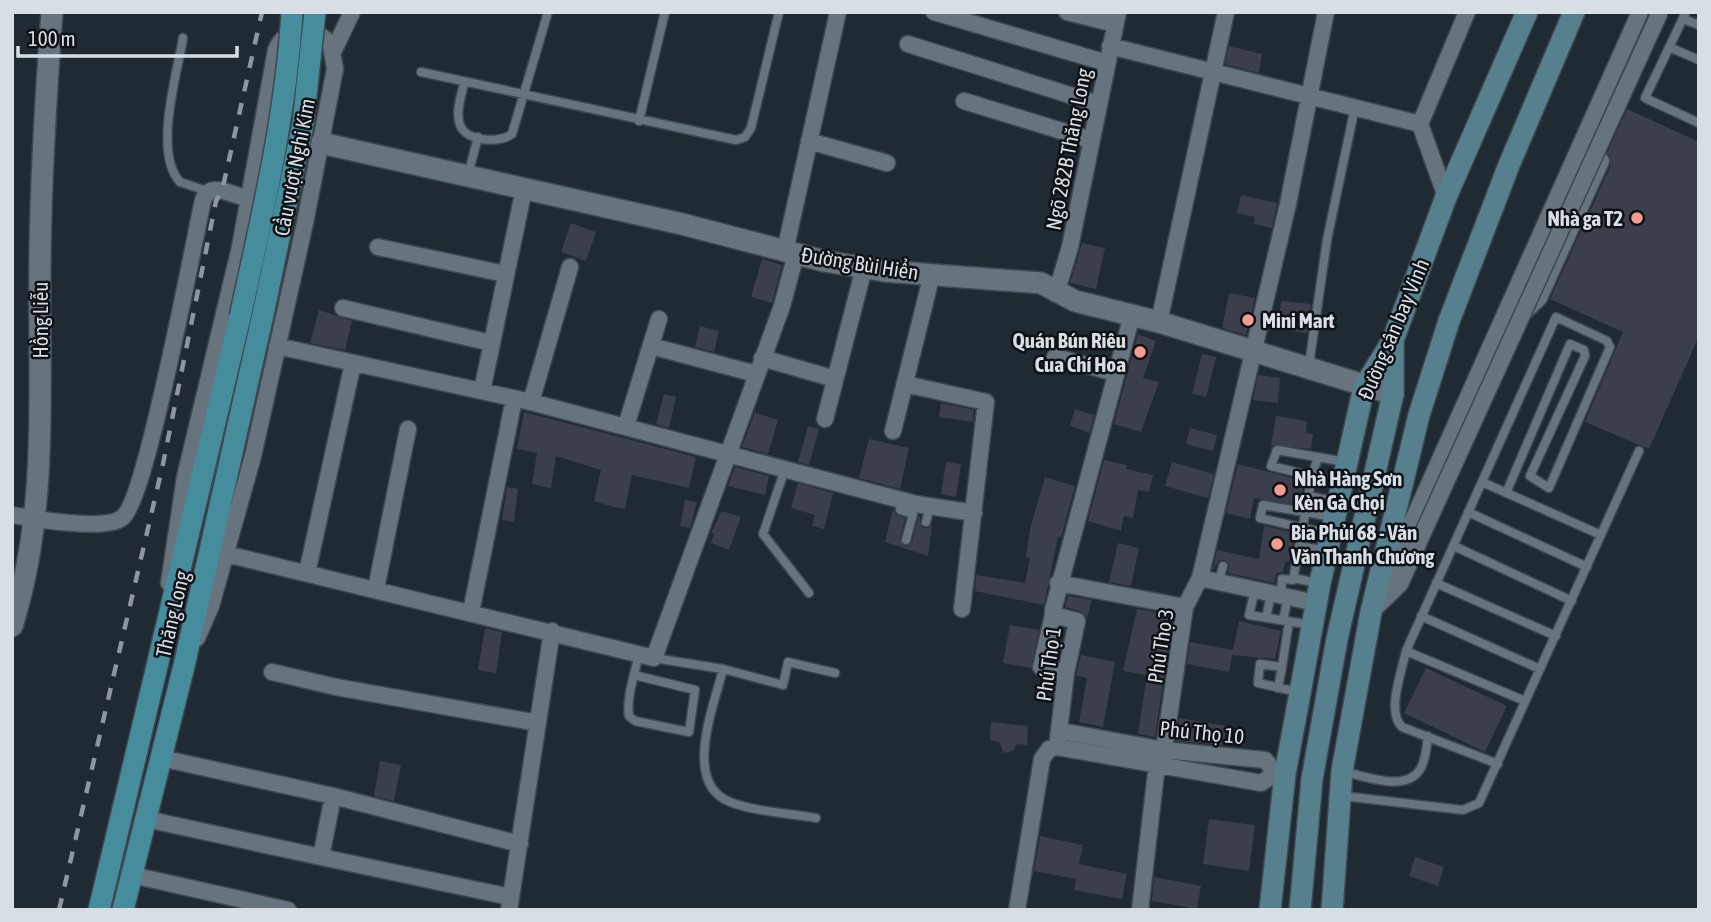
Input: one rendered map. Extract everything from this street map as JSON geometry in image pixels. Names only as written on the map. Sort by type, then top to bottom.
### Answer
[{"type":"main road","name":"Cầu vượt Nghi Kim","points":[[240,317],[274,163],[288,64],[292,12]]},
{"type":"main road","name":"Cầu vượt Nghi Kim","points":[[262,319],[303,124],[315,12]]},
{"type":"main road","name":"Đường sân bay Vinh","points":[[1270,910],[1281,774],[1364,387],[1393,340],[1446,197],[1527,12]]},
{"type":"main road","points":[[1332,910],[1342,771],[1371,612],[1419,415],[1449,321],[1508,165],[1574,12]]},
{"type":"main road","name":"Thăng Long","points":[[99,910],[161,661],[240,317]]},
{"type":"main road","name":"Thăng Long","points":[[123,910],[184,666],[262,319]]},
{"type":"main road","points":[[1300,910],[1312,779],[1338,639],[1393,394],[1393,340]]},
{"type":"main road","points":[[1281,774],[1312,779]]},
{"type":"street","name":"Hồng Liễu","points":[[12,626],[36,519],[41,461],[40,257],[52,12]]},
{"type":"street","points":[[334,50],[352,12]]},
{"type":"street","points":[[226,554],[552,631],[646,656],[782,306],[809,141],[838,12]]},
{"type":"street","points":[[934,12],[1107,62]]},
{"type":"street","points":[[1067,12],[1117,18]]},
{"type":"street","points":[[1159,322],[1226,12]]},
{"type":"street","name":"Phú Thọ 3","points":[[1140,910],[1185,607],[1200,579],[1254,353],[1288,204],[1307,94],[1326,12]]},
{"type":"street","points":[[1446,197],[1420,124],[1466,12]]},
{"type":"street","points":[[1371,612],[1640,12]]},
{"type":"street","points":[[1371,612],[1400,584],[1660,12]]},
{"type":"street","points":[[1492,341],[1539,298],[1679,14]]},
{"type":"street","name":"Ngõ 282B Thăng Long","points":[[1056,294],[1070,247],[1117,18]]},
{"type":"street","points":[[161,661],[180,502],[240,247],[276,50],[286,36],[306,32],[328,40],[334,50],[335,69],[321,143],[253,456],[211,606],[184,666]]},
{"type":"street","points":[[908,44],[1098,104]]},
{"type":"street","points":[[1110,46],[1420,124]]},
{"type":"street","points":[[964,101],[1091,140]]},
{"type":"street","points":[[809,141],[887,163]]},
{"type":"street","name":"Đường Bùi Hiển","points":[[321,143],[864,268],[1041,283],[1056,294],[1159,322],[1393,394]]},
{"type":"street","points":[[12,515],[110,523],[125,517],[133,505],[146,464],[200,211],[207,191],[213,189],[240,196]]},
{"type":"street","points":[[482,391],[524,189]]},
{"type":"street","points":[[379,247],[505,274]]},
{"type":"street","points":[[471,612],[523,400],[570,267]]},
{"type":"street","points":[[825,419],[864,268]]},
{"type":"street","points":[[893,431],[932,274]]},
{"type":"street","points":[[343,308],[491,343]]},
{"type":"street","name":"Phú Thọ 1","points":[[1017,910],[1042,759],[1059,739],[1066,673],[1077,621],[1053,615],[1058,583],[1132,315]]},
{"type":"street","points":[[626,426],[659,319]]},
{"type":"street","points":[[277,346],[523,400],[727,452],[902,500],[928,514],[974,513]]},
{"type":"street","points":[[651,346],[756,374]]},
{"type":"street","points":[[1055,357],[1116,373]]},
{"type":"street","points":[[762,358],[835,379]]},
{"type":"street","points":[[307,573],[353,363]]},
{"type":"street","points":[[905,384],[986,402],[962,609]]},
{"type":"street","points":[[376,589],[408,429]]},
{"type":"street","points":[[1200,579],[1274,594],[1318,593]]},
{"type":"street","points":[[1058,583],[1185,607]]},
{"type":"street","points":[[1053,615],[1041,667],[1066,673]]},
{"type":"street","points":[[146,819],[321,857],[510,904],[552,631]]},
{"type":"street","points":[[272,672],[337,687],[538,723]]},
{"type":"street","name":"Phú Thọ 10","points":[[1059,739],[1161,757],[1261,783],[1281,774],[1265,760],[1161,757]]},
{"type":"street","points":[[161,758],[334,796],[520,844]]},
{"type":"street","points":[[321,857],[334,796]]},
{"type":"street","points":[[132,875],[288,910]]},
{"type":"lane","points":[[464,82],[459,124],[478,137],[499,141],[512,134],[548,12]]},
{"type":"lane","points":[[639,121],[665,12]]},
{"type":"lane","points":[[421,72],[728,140],[745,137],[755,113],[779,12]]},
{"type":"lane","points":[[1699,25],[1679,14],[1669,47],[1645,98],[1699,122]]},
{"type":"lane","points":[[183,38],[169,124],[169,160],[180,182],[207,191]]},
{"type":"lane","points":[[1669,47],[1699,60]]},
{"type":"lane","points":[[1308,368],[1327,240],[1355,107]]},
{"type":"lane","points":[[468,175],[478,137]]},
{"type":"lane","points":[[1498,764],[1402,727],[1395,718],[1406,651],[1556,317],[1607,341],[1610,347],[1549,488],[1530,476],[1585,356],[1584,350],[1570,344],[1506,493]]},
{"type":"lane","points":[[1334,518],[1312,476],[1271,466],[1277,450],[1346,462]]},
{"type":"lane","points":[[1341,795],[1468,809],[1481,799],[1639,451]]},
{"type":"lane","points":[[1297,472],[1299,454]]},
{"type":"lane","points":[[1293,578],[1318,457]]},
{"type":"lane","points":[[786,468],[763,534],[809,593]]},
{"type":"lane","points":[[1482,482],[1601,535]]},
{"type":"lane","points":[[1309,496],[1334,518]]},
{"type":"lane","points":[[902,500],[900,510],[913,514],[906,540]]},
{"type":"lane","points":[[1263,505],[1334,518],[1303,527],[1260,518],[1263,505]]},
{"type":"lane","points":[[1287,523],[1288,509]]},
{"type":"lane","points":[[1468,512],[1587,567]]},
{"type":"lane","points":[[1299,546],[1334,518]]},
{"type":"lane","points":[[1454,546],[1572,601]]},
{"type":"lane","points":[[1218,584],[1223,566]]},
{"type":"lane","points":[[1266,618],[1282,579],[1293,578],[1318,593]]},
{"type":"lane","points":[[1436,583],[1556,636]]},
{"type":"lane","points":[[1274,594],[1249,615],[1312,625]]},
{"type":"lane","points":[[1274,594],[1286,621],[1278,688]]},
{"type":"lane","points":[[1421,616],[1539,669]]},
{"type":"lane","points":[[1406,651],[1525,701]]},
{"type":"lane","points":[[634,675],[695,690],[689,732],[635,721],[629,716],[634,675],[646,656],[723,668],[783,685],[788,662],[835,673]]},
{"type":"lane","points":[[1282,667],[1260,664],[1258,683],[1300,693]]},
{"type":"lane","points":[[723,668],[704,762],[707,783],[719,796],[737,804],[816,818]]},
{"type":"lane","points":[[1342,771],[1389,781],[1404,781],[1413,777],[1423,765],[1428,736]]},
{"type":"building","points":[[1229,46],[1262,54],[1259,73],[1225,64]]},
{"type":"building","name":"Nhà ga T2","points":[[1627,109],[1699,142],[1699,336],[1649,449],[1585,422],[1623,332],[1550,299],[1611,165],[1607,153]]},
{"type":"building","points":[[1241,195],[1277,203],[1272,228],[1254,224],[1255,217],[1237,213]]},
{"type":"building","points":[[571,223],[596,232],[586,261],[561,252]]},
{"type":"building","points":[[1082,243],[1105,248],[1096,289],[1070,283]]},
{"type":"building","points":[[762,259],[782,265],[772,303],[751,297]]},
{"type":"building","points":[[1229,293],[1255,298],[1246,335],[1222,328]]},
{"type":"building","points":[[1281,301],[1311,304],[1307,333],[1278,329]]},
{"type":"building","points":[[319,310],[352,321],[345,350],[310,343]]},
{"type":"building","points":[[700,326],[719,331],[714,352],[695,347]]},
{"type":"building","points":[[1138,334],[1156,341],[1143,378],[1159,382],[1141,432],[1114,424]]},
{"type":"building","points":[[1202,354],[1216,357],[1206,397],[1192,394]]},
{"type":"building","points":[[1258,375],[1280,378],[1278,403],[1253,400]]},
{"type":"building","points":[[664,394],[676,397],[669,428],[656,424]]},
{"type":"building","points":[[941,403],[974,410],[973,422],[939,417]]},
{"type":"building","points":[[756,409],[756,413],[778,420],[768,454],[742,447]]},
{"type":"building","points":[[1075,409],[1094,415],[1090,433],[1070,426]]},
{"type":"building","points":[[524,412],[696,457],[689,488],[632,475],[625,509],[614,507],[594,501],[601,470],[556,456],[551,488],[532,484],[537,453],[517,449]]},
{"type":"building","points":[[1276,416],[1307,421],[1306,433],[1313,434],[1311,449],[1271,445]]},
{"type":"building","points":[[808,426],[819,429],[809,465],[798,462]]},
{"type":"building","points":[[1190,428],[1217,435],[1213,451],[1186,444]]},
{"type":"building","points":[[869,439],[909,448],[900,489],[859,478]]},
{"type":"building","points":[[1104,460],[1127,465],[1126,469],[1153,475],[1149,492],[1138,490],[1133,518],[1124,516],[1121,531],[1088,521]]},
{"type":"building","points":[[946,462],[961,464],[956,497],[941,494]]},
{"type":"building","points":[[1172,462],[1214,474],[1208,498],[1165,486]]},
{"type":"building","points":[[1238,464],[1304,481],[1300,505],[1254,498],[1250,519],[1226,513]]},
{"type":"building","points":[[735,467],[769,476],[765,495],[728,486]]},
{"type":"building","points":[[1045,477],[1075,486],[1061,538],[1058,537],[1044,605],[975,591],[976,575],[1025,583],[1030,558],[1026,557],[1030,529]]},
{"type":"building","points":[[798,483],[833,493],[824,529],[812,526],[815,515],[791,508]]},
{"type":"building","points":[[507,487],[518,489],[514,522],[502,520]]},
{"type":"building","points":[[685,500],[697,502],[690,528],[680,526]]},
{"type":"building","points":[[893,509],[896,515],[905,518],[900,539],[904,546],[912,542],[919,515],[922,527],[932,525],[928,556],[885,542]]},
{"type":"building","points":[[722,511],[741,517],[729,550],[711,543],[714,533],[711,533]]},
{"type":"building","points":[[1264,526],[1295,533],[1289,562],[1285,562],[1283,572],[1276,573],[1274,583],[1228,573],[1229,564],[1224,560],[1219,561],[1213,570],[1217,550],[1259,559]]},
{"type":"building","points":[[1118,543],[1139,548],[1131,586],[1109,582]]},
{"type":"building","points":[[1068,596],[1092,600],[1087,618],[1080,611],[1065,607]]},
{"type":"building","points":[[1137,609],[1173,615],[1155,737],[1138,734],[1147,675],[1123,671]]},
{"type":"building","points":[[1239,621],[1281,631],[1275,659],[1232,655],[1229,672],[1187,664],[1190,642],[1233,650]]},
{"type":"building","points":[[1010,625],[1039,630],[1031,668],[1003,663]]},
{"type":"building","points":[[485,628],[502,632],[496,673],[478,670]]},
{"type":"building","points":[[1081,655],[1115,662],[1103,727],[1079,722],[1087,678],[1076,676]]},
{"type":"building","points":[[1426,668],[1507,706],[1485,752],[1404,713]]},
{"type":"building","points":[[1179,718],[1226,726],[1223,745],[1176,741]]},
{"type":"building","points":[[991,722],[1028,726],[1027,745],[1017,744],[1013,751],[1004,753],[999,742],[990,740]]},
{"type":"building","points":[[380,761],[401,765],[394,801],[374,796]]},
{"type":"building","points":[[1209,819],[1255,825],[1249,871],[1203,864]]},
{"type":"building","points":[[1040,836],[1083,845],[1079,864],[1127,874],[1122,899],[1074,890],[1076,879],[1034,871]]},
{"type":"building","points":[[1415,857],[1444,867],[1438,886],[1409,876]]},
{"type":"building","points":[[1154,877],[1201,886],[1197,909],[1152,901]]},
{"type":"railway","points":[[59,910],[163,464],[216,201],[222,191],[262,12]]},
{"type":"place","name":"Nhà ga T2","points":[[1637,218]]},
{"type":"place","name":"Mini Mart","points":[[1248,320]]},
{"type":"place","name":"Quán Bún Riêu Cua Chí Hoa","points":[[1140,352]]},
{"type":"place","name":"Nhà Hàng Sơn Kèn Gà Chọi","points":[[1280,490]]},
{"type":"place","name":"Bia Phủi 68 - Văn Văn Thanh Chương","points":[[1277,544]]}]
